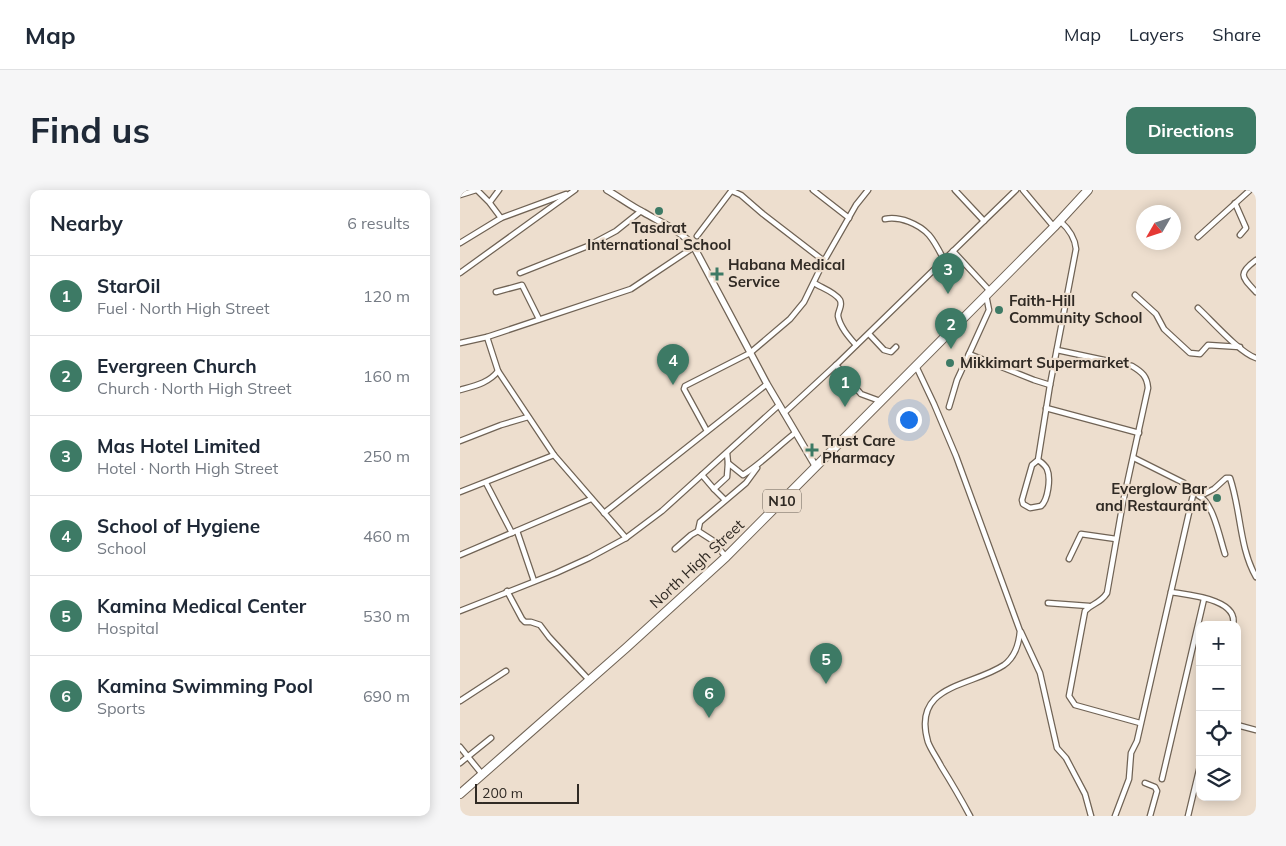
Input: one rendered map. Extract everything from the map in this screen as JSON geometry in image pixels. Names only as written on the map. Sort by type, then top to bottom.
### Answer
[{"type":"highway","name":"North High Street","points":[[460,794],[590,681],[726,557],[1088,190]]},
{"type":"main road","points":[[607,190],[688,239],[795,434],[816,467]]},
{"type":"street","points":[[460,195],[477,190],[490,202],[501,218]]},
{"type":"street","points":[[490,202],[498,190]]},
{"type":"street","points":[[697,236],[732,190],[824,261]]},
{"type":"street","points":[[813,190],[849,218]]},
{"type":"street","points":[[707,431],[684,389],[685,386],[750,353],[790,319],[804,302],[824,261],[856,205],[868,190]]},
{"type":"street","points":[[955,190],[984,221]]},
{"type":"street","points":[[784,413],[836,366],[1016,190]]},
{"type":"street","points":[[1023,190],[1056,224],[1067,227],[1075,241],[1076,249],[1038,460],[1032,465],[1022,500],[1023,504],[1030,508],[1041,506],[1046,495],[1048,470],[1038,460]]},
{"type":"street","points":[[1198,237],[1250,190]]},
{"type":"street","points":[[460,243],[501,218],[574,191]]},
{"type":"street","points":[[460,274],[574,191]]},
{"type":"street","points":[[1235,204],[1246,228],[1240,235]]},
{"type":"street","points":[[520,273],[588,246],[616,231],[641,211]]},
{"type":"street","points":[[885,219],[894,217],[915,225],[930,236],[944,260]]},
{"type":"street","points":[[460,343],[487,337],[631,289],[694,247]]},
{"type":"street","points":[[949,407],[957,380],[989,310],[988,292],[952,251]]},
{"type":"street","points":[[1256,260],[1242,273],[1243,278],[1256,292]]},
{"type":"street","points":[[814,283],[835,294],[840,300],[841,304],[838,315],[846,334],[856,345]]},
{"type":"street","points":[[496,292],[522,285],[539,319]]},
{"type":"street","points":[[1135,295],[1156,314],[1164,328],[1190,353],[1200,354],[1208,344],[1240,347]]},
{"type":"street","points":[[1198,308],[1248,355],[1256,358]]},
{"type":"street","points":[[869,334],[884,350],[891,352],[896,347]]},
{"type":"street","points":[[487,337],[498,371],[528,418],[554,455],[626,538]]},
{"type":"street","points":[[1057,350],[1132,366],[1141,371],[1147,380],[1148,388],[1116,539],[1107,593],[1100,602],[1090,606],[1085,611],[1069,696],[1075,705],[1140,723]]},
{"type":"street","points":[[968,354],[1050,385]]},
{"type":"street","points":[[915,365],[956,456],[1020,631],[1042,678],[1044,697],[1057,748],[1066,758],[1085,794],[1091,816]]},
{"type":"street","points":[[836,366],[861,394],[880,401]]},
{"type":"street","points":[[460,390],[486,382],[498,371]]},
{"type":"street","points":[[604,513],[767,384]]},
{"type":"street","points":[[460,611],[589,558],[626,538],[662,511],[779,405]]},
{"type":"street","points":[[1046,408],[1139,433]]},
{"type":"street","points":[[460,441],[500,425],[528,418]]},
{"type":"street","points":[[698,532],[700,522],[746,483],[773,450],[795,434]]},
{"type":"street","points":[[714,489],[728,477],[727,453]]},
{"type":"street","points":[[460,492],[554,455]]},
{"type":"street","points":[[1115,816],[1129,779],[1131,753],[1137,741],[1193,495],[1190,488],[1184,483],[1134,458]]},
{"type":"street","points":[[728,463],[743,475],[760,464]]},
{"type":"street","points":[[702,475],[725,500]]},
{"type":"street","points":[[1200,496],[1214,489],[1226,478],[1230,478],[1239,523],[1251,568],[1256,577]]},
{"type":"street","points":[[486,483],[515,532],[534,581]]},
{"type":"street","points":[[1193,495],[1205,499],[1213,515],[1225,554]]},
{"type":"street","points":[[460,555],[591,499]]},
{"type":"street","points":[[698,532],[712,540],[726,557]]},
{"type":"street","points":[[676,549],[691,535],[698,532]]},
{"type":"street","points":[[1069,559],[1080,534],[1116,539]]},
{"type":"street","points":[[1249,559],[1256,556]]},
{"type":"street","points":[[507,592],[522,619],[525,622],[540,625],[590,681]]},
{"type":"street","points":[[1171,592],[1204,599],[1228,608],[1233,615],[1233,621]]},
{"type":"street","points":[[1162,779],[1204,599]]},
{"type":"street","points":[[1048,603],[1090,606]]},
{"type":"street","points":[[970,816],[929,744],[925,724],[929,709],[934,698],[944,691],[1004,665],[1016,650],[1020,641],[1020,631]]},
{"type":"street","points":[[460,701],[506,671]]},
{"type":"street","points":[[1241,726],[1256,730]]},
{"type":"street","points":[[460,762],[491,738]]},
{"type":"street","points":[[460,747],[482,774]]},
{"type":"street","points":[[1145,783],[1155,787],[1157,791],[1150,816]]},
{"type":"street","points":[[1188,816],[1196,783]]},
{"type":"place","name":"Tasdrat International School","points":[[659,211]]},
{"type":"place","name":"Habana Medical Service","points":[[717,274]]},
{"type":"place","name":"Mas Hotel Limited","points":[[948,294]]},
{"type":"place","name":"Faith-Hill Community School","points":[[999,310]]},
{"type":"place","name":"Evergreen Church","points":[[951,349]]},
{"type":"place","name":"Mikkimart Supermarket","points":[[950,363]]},
{"type":"place","name":"School of Hygiene","points":[[673,385]]},
{"type":"place","name":"StarOil","points":[[845,407]]},
{"type":"place","name":"Trust Care Pharmacy","points":[[812,450]]},
{"type":"place","name":"Everglow Bar and Restaurant","points":[[1217,498]]},
{"type":"place","name":"Kamina Medical Center","points":[[826,684]]},
{"type":"place","name":"Kamina Swimming Pool","points":[[709,718]]}]
